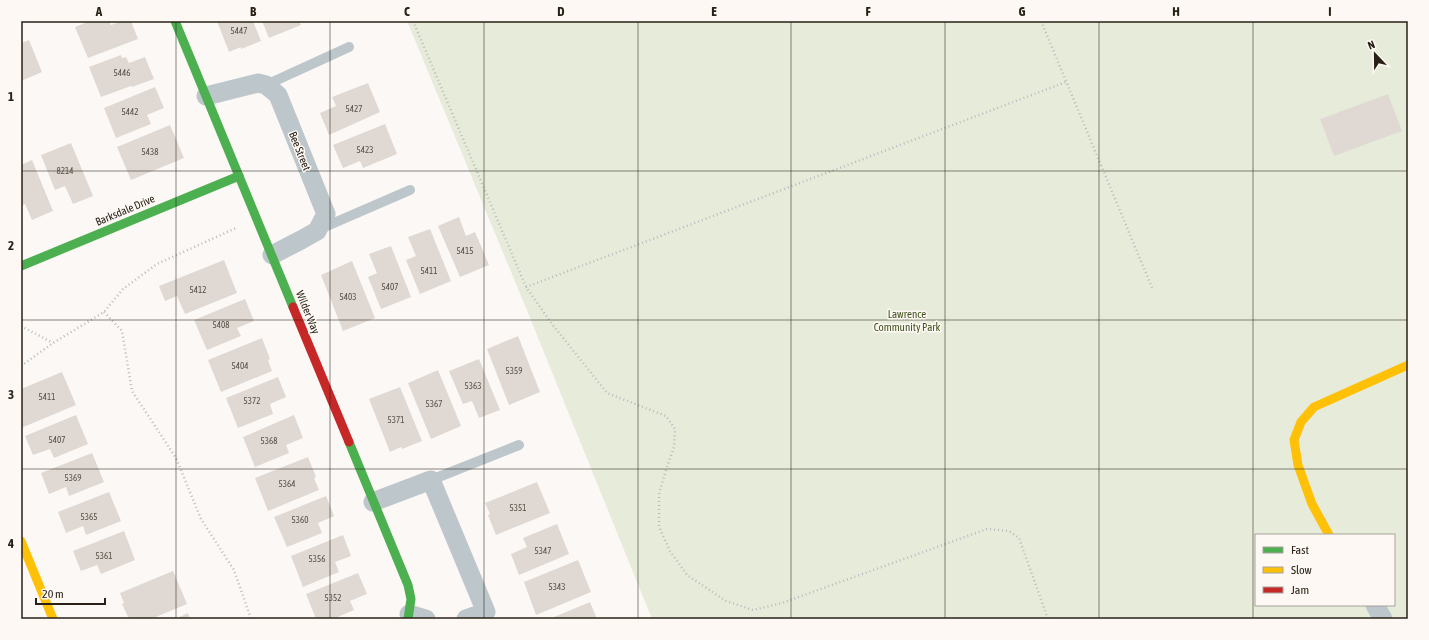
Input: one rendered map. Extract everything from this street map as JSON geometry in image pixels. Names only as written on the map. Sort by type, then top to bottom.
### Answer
[{"type":"street","name":"Wilder Way","points":[[175,21],[408,585],[414,617]]},
{"type":"street","points":[[206,96],[258,83],[266,85]]},
{"type":"street","name":"Bee Street","points":[[266,85],[278,95],[326,214],[316,231],[272,255]]},
{"type":"street","name":"Barksdale Drive","points":[[21,266],[239,176]]},
{"type":"street","points":[[1329,534],[1312,504],[1298,465],[1294,440],[1301,422],[1314,407],[1339,394],[1408,365]]},
{"type":"street","points":[[373,502],[431,480],[487,616],[466,619]]},
{"type":"street","points":[[21,541],[53,619]]},
{"type":"street","points":[[1376,606],[1384,619]]},
{"type":"lane","points":[[266,85],[349,47]]},
{"type":"lane","points":[[316,231],[410,190]]},
{"type":"lane","points":[[431,480],[519,445]]},
{"type":"path","points":[[413,21],[526,287],[552,324],[607,393],[666,416],[675,429],[674,447],[659,494],[659,527],[670,551],[687,575],[726,601],[753,610],[782,603],[987,528],[1009,531],[1019,538],[1048,619]]},
{"type":"path","points":[[1041,21],[1153,290]]},
{"type":"path","points":[[526,287],[1066,82]]},
{"type":"path","points":[[21,366],[53,343],[104,312],[124,289],[157,264],[257,219]]},
{"type":"path","points":[[104,312],[122,330],[132,391],[176,458],[200,519],[234,570],[251,619]]},
{"type":"path","points":[[21,326],[53,343]]},
{"type":"green space","name":"Lawrence Community Park","points":[[407,21],[1408,21],[1408,619],[652,619],[526,308]]},
{"type":"building","points":[[90,21],[109,21],[111,25],[122,21],[131,21],[138,39],[88,58],[75,27]]},
{"type":"building","points":[[217,21],[253,21],[261,41],[229,52]]},
{"type":"building","points":[[262,21],[299,21],[301,25],[269,38]]},
{"type":"building","points":[[29,40],[42,72],[21,81],[21,43]]},
{"type":"building","points":[[121,55],[122,58],[126,57],[129,63],[145,57],[154,79],[101,97],[89,67]]},
{"type":"building","points":[[368,83],[380,112],[329,135],[320,113],[336,106],[332,97]]},
{"type":"building","points":[[155,87],[164,108],[147,115],[151,124],[116,138],[104,108]]},
{"type":"building","points":[[1388,94],[1402,131],[1334,156],[1320,119]]},
{"type":"building","points":[[385,124],[397,154],[363,168],[360,161],[343,168],[333,145]]},
{"type":"building","points":[[170,125],[184,158],[131,180],[117,147]]},
{"type":"building","points":[[71,143],[93,196],[73,204],[65,186],[55,190],[41,155]]},
{"type":"building","points":[[32,160],[53,211],[32,220],[25,204],[21,206],[21,165]]},
{"type":"building","points":[[459,217],[466,236],[475,232],[489,265],[460,277],[438,226]]},
{"type":"building","points":[[430,229],[451,281],[420,294],[406,260],[416,256],[408,237]]},
{"type":"building","points":[[391,246],[411,297],[381,309],[368,277],[377,273],[369,254]]},
{"type":"building","points":[[224,260],[237,293],[185,314],[177,296],[165,301],[159,286]]},
{"type":"building","points":[[352,261],[375,318],[343,331],[321,275]]},
{"type":"building","points":[[245,299],[254,321],[237,328],[241,336],[207,350],[194,320]]},
{"type":"building","points":[[518,336],[540,392],[509,405],[487,349]]},
{"type":"building","points":[[262,338],[270,359],[268,360],[272,371],[221,392],[208,360]]},
{"type":"building","points":[[479,359],[500,410],[479,418],[472,401],[463,404],[449,371]]},
{"type":"building","points":[[438,370],[461,426],[431,439],[408,383]]},
{"type":"building","points":[[62,372],[76,405],[21,428],[21,389]]},
{"type":"building","points":[[278,377],[286,397],[270,404],[273,414],[238,428],[226,398]]},
{"type":"building","points":[[400,387],[422,441],[390,452],[369,399]]},
{"type":"building","points":[[76,415],[88,444],[54,458],[50,449],[33,455],[25,436]]},
{"type":"building","points":[[294,415],[303,438],[286,445],[289,453],[255,467],[243,437]]},
{"type":"building","points":[[92,453],[104,482],[69,496],[66,487],[49,494],[41,473]]},
{"type":"building","points":[[308,457],[316,477],[314,478],[319,490],[268,511],[255,478]]},
{"type":"building","points":[[537,482],[550,513],[496,535],[485,503]]},
{"type":"building","points":[[109,492],[121,521],[86,535],[83,526],[66,533],[58,512]]},
{"type":"building","points":[[326,496],[334,516],[318,523],[322,533],[287,547],[274,517]]},
{"type":"building","points":[[557,524],[569,554],[519,575],[511,554],[527,547],[523,538]]},
{"type":"building","points":[[124,531],[135,560],[101,574],[97,565],[81,571],[73,551]]},
{"type":"building","points":[[343,535],[351,556],[335,562],[339,572],[303,587],[291,556]]},
{"type":"building","points":[[578,560],[591,592],[536,615],[524,582]]},
{"type":"building","points":[[173,571],[187,604],[151,619],[129,619],[122,604],[124,603],[120,593]]},
{"type":"building","points":[[358,573],[367,594],[350,601],[354,610],[333,619],[316,619],[306,594]]},
{"type":"building","points":[[590,602],[597,619],[555,619],[554,617]]},
{"type":"building","points":[[188,613],[190,619],[175,619]]},
{"type":"traffic: fast","points":[[175,21],[293,307]]},
{"type":"traffic: fast","points":[[21,266],[239,176]]},
{"type":"traffic: fast","points":[[349,442],[408,585],[411,599],[408,619]]},
{"type":"traffic: slow","points":[[1328,534],[1312,504],[1298,465],[1294,440],[1301,422],[1314,407],[1408,365]]},
{"type":"traffic: slow","points":[[21,541],[53,619]]},
{"type":"traffic: jam","points":[[293,307],[349,442]]}]
